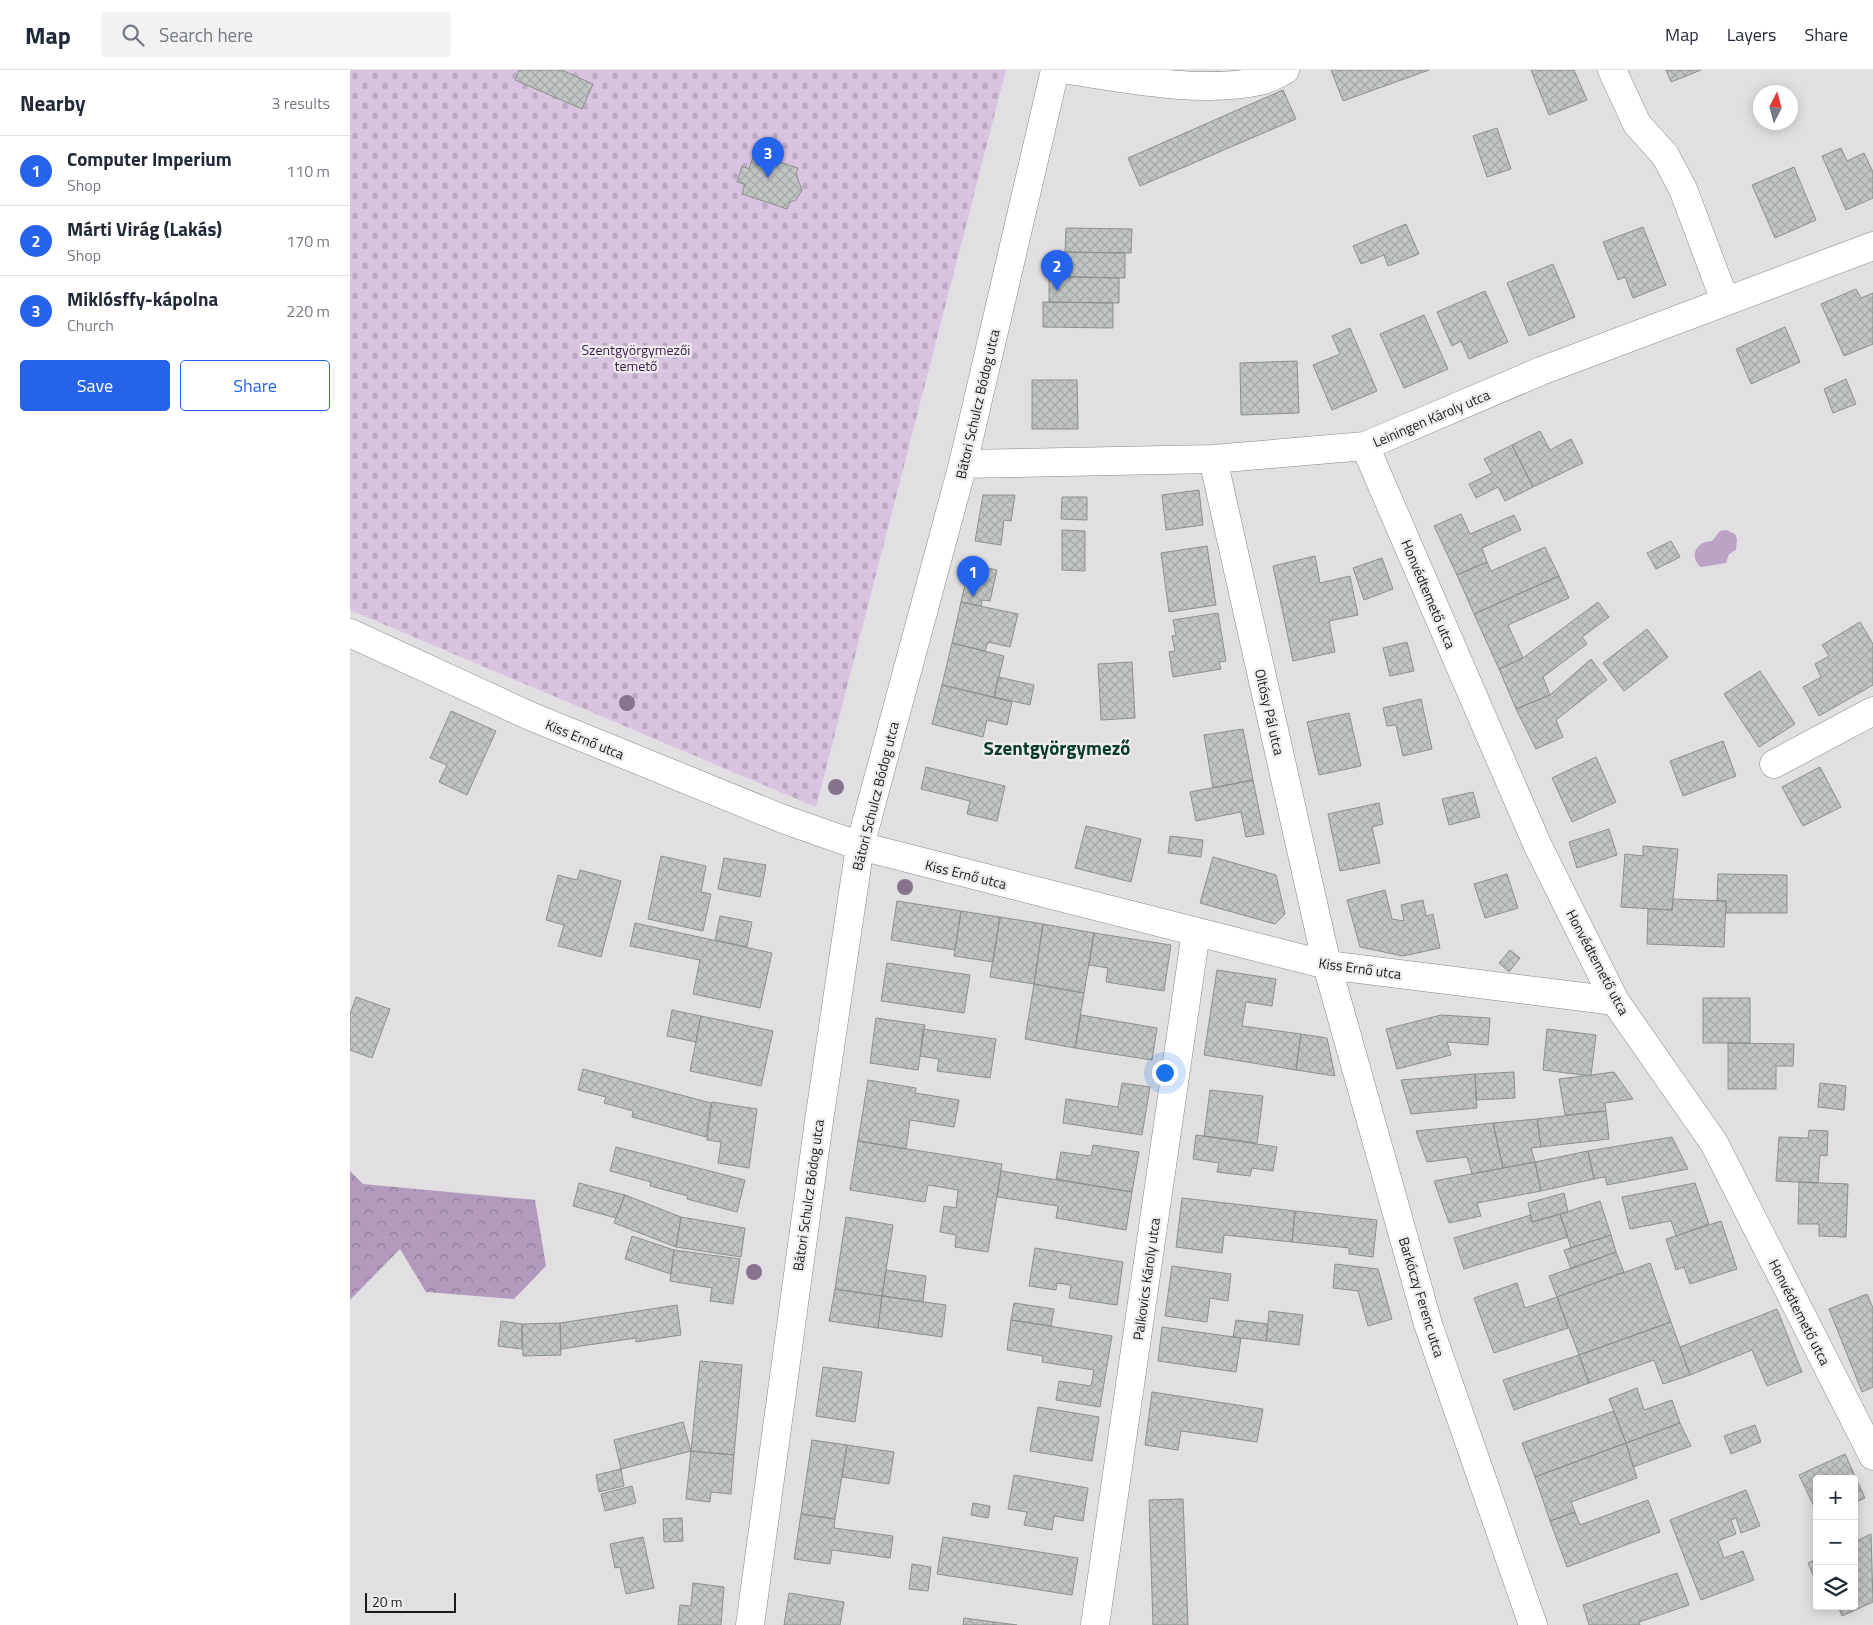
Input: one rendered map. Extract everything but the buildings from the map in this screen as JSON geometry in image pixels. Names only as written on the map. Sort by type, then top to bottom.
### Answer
[{"type":"street","name":"Bátori Schulcz Bódog utca","points":[[750,1625],[819,1121],[860,846],[963,464],[1055,70]]},
{"type":"street","points":[[1069,70],[1151,83],[1236,85],[1262,80],[1285,70]]},
{"type":"street","points":[[1612,70],[1637,124],[1665,155],[1683,189],[1724,301]]},
{"type":"street","name":"Leiningen Károly utca","points":[[963,464],[1213,459],[1365,446],[1542,371],[1873,246]]},
{"type":"street","name":"Honvédtemető utca","points":[[1365,446],[1537,844],[1615,1001],[1714,1143],[1866,1426],[1873,1456]]},
{"type":"street","name":"Oltósy Pál utca","points":[[1213,459],[1327,964]]},
{"type":"street","name":"Kiss Ernő utca","points":[[350,633],[530,716],[784,819],[860,846],[1327,964],[1615,1001]]},
{"type":"street","points":[[1774,764],[1873,711]]},
{"type":"street","name":"Palkovics Károly utca","points":[[1095,1625],[1196,932]]},
{"type":"street","name":"Barkóczy Ferenc utca","points":[[1327,964],[1428,1324],[1533,1625]]},
{"type":"green space","name":"Szentgyörgymezői temető","points":[[350,70],[1006,70],[816,807],[350,610]]},
{"type":"green space","points":[[350,1171],[363,1184],[535,1200],[546,1266],[514,1299],[426,1292],[400,1249],[350,1300]]},
{"type":"shaded area","points":[[1726,530],[1735,534],[1737,539],[1736,550],[1729,554],[1726,563],[1701,567],[1695,558],[1698,546],[1712,541],[1720,531]]},
{"type":"place","name":"Miklósffy-kápolna","points":[[768,178]]},
{"type":"place","name":"Márti Virág (Lakás)","points":[[1057,291]]},
{"type":"place","name":"Computer Imperium","points":[[973,597]]},
{"type":"district","name":"Szentgyörgymező","points":[[1057,747]]}]
